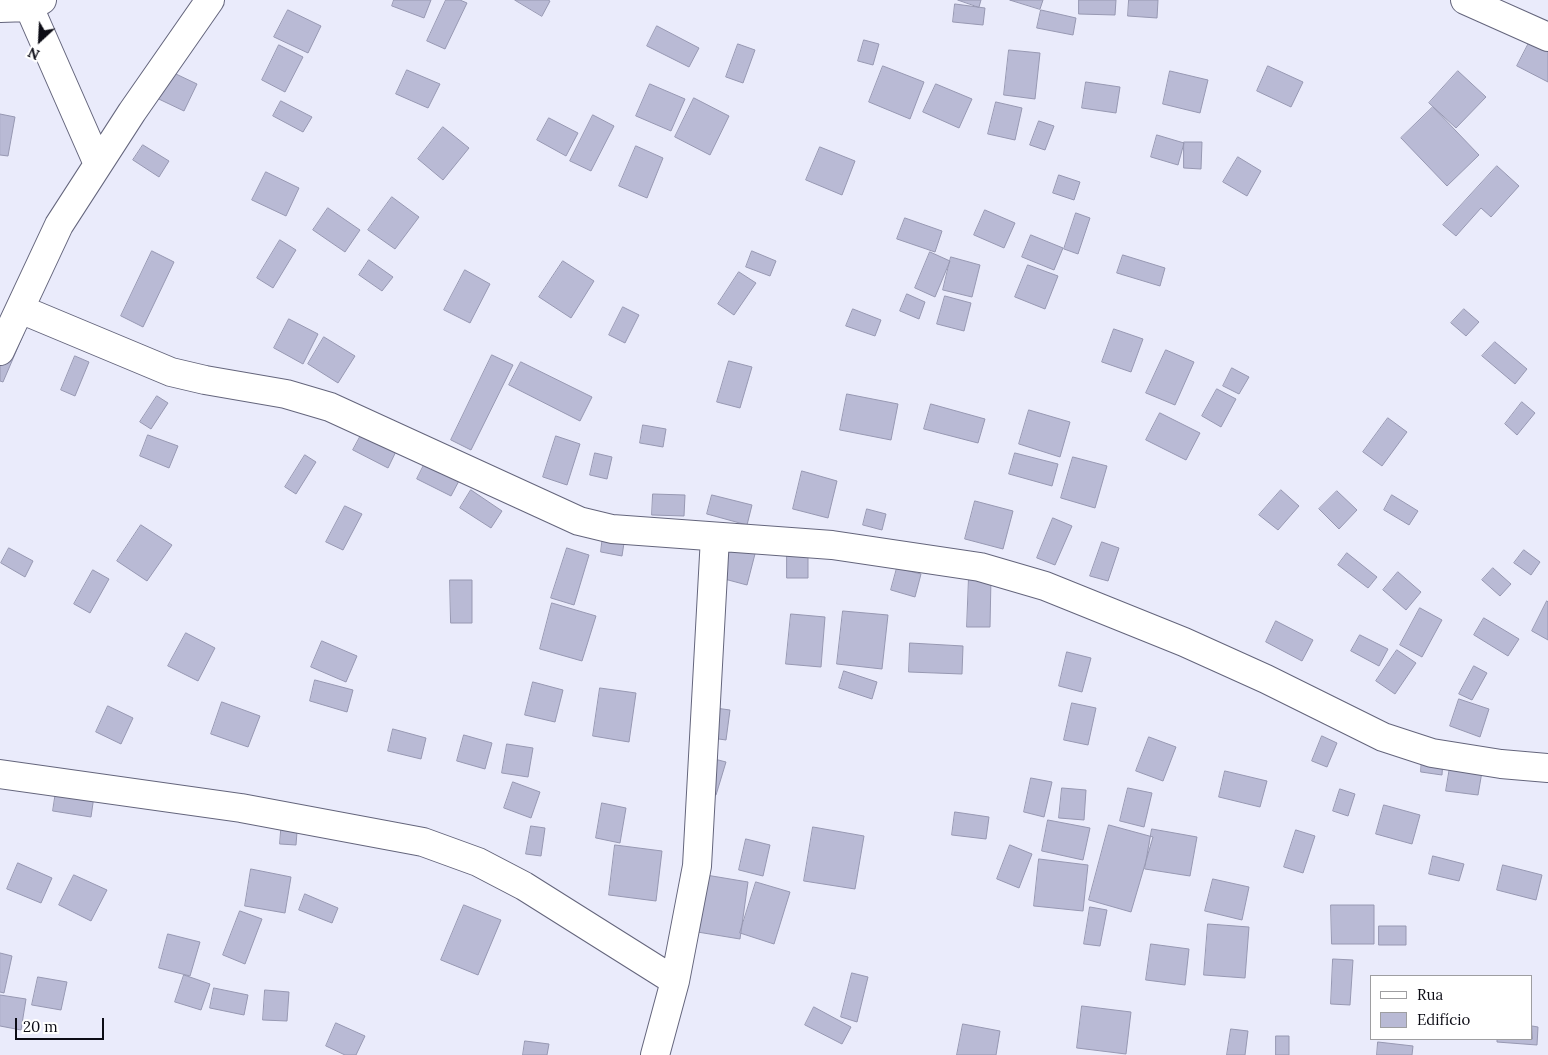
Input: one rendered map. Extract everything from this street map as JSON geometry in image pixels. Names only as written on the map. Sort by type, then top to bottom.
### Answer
[{"type":"street","points":[[0,351],[59,225],[132,112],[210,0]]},
{"type":"street","points":[[1465,0],[1548,37]]},
{"type":"street","points":[[0,8],[36,4],[98,164]]},
{"type":"street","points":[[20,309],[171,372],[286,394],[330,407],[579,521],[612,529],[832,545],[990,570],[1045,586],[1184,642],[1266,679],[1383,737],[1432,753],[1500,764],[1548,768]]},
{"type":"street","points":[[655,1055],[675,981],[696,866],[715,537]]},
{"type":"street","points":[[0,774],[241,808],[423,842],[478,862],[524,886],[675,981]]},
{"type":"building","points":[[394,0],[431,0],[424,18],[392,6]]},
{"type":"building","points":[[446,0],[460,0],[467,3],[445,49],[427,41]]},
{"type":"building","points":[[515,0],[548,0],[550,1],[542,16]]},
{"type":"building","points":[[958,0],[981,0],[979,7]]},
{"type":"building","points":[[1010,0],[1043,0],[1040,9]]},
{"type":"building","points":[[1079,0],[1116,0],[1115,15],[1079,14]]},
{"type":"building","points":[[1129,0],[1158,0],[1157,18],[1128,16]]},
{"type":"building","points":[[955,4],[985,8],[983,25],[953,22]]},
{"type":"building","points":[[288,10],[321,26],[308,53],[274,37]]},
{"type":"building","points":[[1041,10],[1076,18],[1073,35],[1037,28]]},
{"type":"building","points":[[657,26],[699,48],[689,67],[647,46]]},
{"type":"building","points":[[1531,39],[1548,48],[1548,82],[1517,66]]},
{"type":"building","points":[[864,40],[879,44],[873,65],[858,61]]},
{"type":"building","points":[[738,44],[755,50],[743,83],[726,77]]},
{"type":"building","points":[[279,45],[303,57],[285,92],[262,80]]},
{"type":"building","points":[[1009,50],[1040,53],[1035,99],[1004,95]]},
{"type":"building","points":[[157,65],[197,84],[184,111],[144,92]]},
{"type":"building","points":[[883,66],[924,82],[910,119],[869,102]]},
{"type":"building","points":[[1268,66],[1303,82],[1291,107],[1257,91]]},
{"type":"building","points":[[407,70],[440,84],[428,108],[396,94]]},
{"type":"building","points":[[1170,71],[1208,80],[1200,113],[1163,104]]},
{"type":"building","points":[[1458,71],[1486,97],[1456,128],[1429,103]]},
{"type":"building","points":[[1086,82],[1120,87],[1116,113],[1082,108]]},
{"type":"building","points":[[650,84],[685,99],[671,131],[636,116]]},
{"type":"building","points":[[936,84],[972,99],[959,128],[923,112]]},
{"type":"building","points":[[694,98],[729,116],[710,155],[675,137]]},
{"type":"building","points":[[281,101],[312,117],[303,132],[273,116]]},
{"type":"building","points":[[996,102],[1022,108],[1015,140],[988,134]]},
{"type":"building","points":[[1433,107],[1479,155],[1447,186],[1401,138]]},
{"type":"building","points":[[0,114],[15,117],[8,156],[0,155]]},
{"type":"building","points":[[593,115],[614,126],[591,171],[570,161]]},
{"type":"building","points":[[549,118],[578,133],[566,156],[537,140]]},
{"type":"building","points":[[1039,121],[1054,126],[1045,150],[1030,145]]},
{"type":"building","points":[[443,127],[469,148],[443,180],[418,159]]},
{"type":"building","points":[[1157,135],[1184,143],[1178,165],[1151,157]]},
{"type":"building","points":[[1184,142],[1202,142],[1201,169],[1184,168]]},
{"type":"building","points":[[143,145],[169,161],[159,177],[133,160]]},
{"type":"building","points":[[636,146],[663,158],[647,198],[619,186]]},
{"type":"building","points":[[820,147],[855,161],[842,195],[806,180]]},
{"type":"building","points":[[1238,157],[1261,171],[1247,196],[1223,182]]},
{"type":"building","points":[[1497,166],[1519,186],[1491,217],[1481,208],[1456,236],[1443,225]]},
{"type":"building","points":[[266,172],[299,188],[286,216],[252,200]]},
{"type":"building","points":[[1059,175],[1080,182],[1074,200],[1053,193]]},
{"type":"building","points":[[392,197],[419,217],[395,249],[368,230]]},
{"type":"building","points":[[328,208],[360,230],[345,252],[313,230]]},
{"type":"building","points":[[985,210],[1015,223],[1004,248],[974,235]]},
{"type":"building","points":[[1076,213],[1090,218],[1078,254],[1064,249]]},
{"type":"building","points":[[905,218],[942,231],[935,252],[897,239]]},
{"type":"building","points":[[1031,235],[1063,248],[1054,270],[1022,257]]},
{"type":"building","points":[[280,240],[296,250],[273,288],[257,278]]},
{"type":"building","points":[[152,251],[174,262],[143,327],[121,316]]},
{"type":"building","points":[[752,251],[776,261],[770,276],[746,267]]},
{"type":"building","points":[[930,252],[950,261],[935,297],[915,288]]},
{"type":"building","points":[[1123,255],[1165,268],[1160,286],[1117,273]]},
{"type":"building","points":[[951,257],[980,265],[972,297],[943,290]]},
{"type":"building","points":[[369,260],[393,277],[382,291],[359,275]]},
{"type":"building","points":[[563,261],[594,281],[571,318],[539,297]]},
{"type":"building","points":[[1028,265],[1058,276],[1045,309],[1015,297]]},
{"type":"building","points":[[465,270],[490,284],[470,323],[444,310]]},
{"type":"building","points":[[739,272],[756,283],[734,315],[718,304]]},
{"type":"building","points":[[907,294],[925,302],[919,319],[900,311]]},
{"type":"building","points":[[945,296],[971,303],[964,331],[937,324]]},
{"type":"building","points":[[623,307],[639,315],[625,343],[609,335]]},
{"type":"building","points":[[853,309],[881,320],[875,336],[846,326]]},
{"type":"building","points":[[1464,309],[1479,322],[1466,336],[1451,323]]},
{"type":"building","points":[[289,319],[318,334],[303,364],[274,348]]},
{"type":"building","points":[[4,325],[24,333],[3,382],[0,381],[0,334]]},
{"type":"building","points":[[1114,329],[1143,339],[1131,372],[1102,362]]},
{"type":"building","points":[[324,337],[355,356],[338,383],[308,364]]},
{"type":"building","points":[[1495,342],[1527,369],[1515,384],[1482,356]]},
{"type":"building","points":[[1166,350],[1194,362],[1175,405],[1146,393]]},
{"type":"building","points":[[492,355],[513,365],[471,450],[451,440]]},
{"type":"building","points":[[75,356],[89,362],[75,396],[61,390]]},
{"type":"building","points":[[729,361],[752,367],[740,408],[717,402]]},
{"type":"building","points":[[521,362],[592,397],[580,421],[509,385]]},
{"type":"building","points":[[1232,368],[1249,377],[1239,394],[1223,386]]},
{"type":"building","points":[[1217,389],[1236,399],[1221,427],[1202,416]]},
{"type":"building","points":[[847,394],[898,404],[891,440],[840,430]]},
{"type":"building","points":[[157,396],[168,403],[151,429],[140,422]]},
{"type":"building","points":[[1522,402],[1535,413],[1517,435],[1505,424]]},
{"type":"building","points":[[931,404],[985,419],[978,443],[924,429]]},
{"type":"building","points":[[1029,410],[1070,422],[1060,457],[1019,444]]},
{"type":"building","points":[[1160,413],[1200,433],[1186,460],[1146,440]]},
{"type":"building","points":[[1388,418],[1407,432],[1382,466],[1363,452]]},
{"type":"building","points":[[367,424],[401,441],[388,468],[353,450]]},
{"type":"building","points":[[643,425],[666,429],[663,447],[640,443]]},
{"type":"building","points":[[148,435],[178,446],[169,468],[140,456]]},
{"type":"building","points":[[556,436],[580,444],[567,485],[543,477]]},
{"type":"building","points":[[595,453],[612,457],[607,479],[590,475]]},
{"type":"building","points":[[1015,453],[1058,464],[1052,486],[1009,474]]},
{"type":"building","points":[[305,455],[316,462],[296,494],[285,487]]},
{"type":"building","points":[[1073,457],[1107,466],[1095,508],[1061,498]]},
{"type":"building","points":[[427,459],[461,477],[451,496],[417,479]]},
{"type":"building","points":[[802,471],[837,481],[828,518],[793,509]]},
{"type":"building","points":[[471,490],[502,511],[491,528],[460,508]]},
{"type":"building","points":[[1281,490],[1299,506],[1278,530],[1259,515]]},
{"type":"building","points":[[1337,491],[1357,510],[1339,529],[1319,509]]},
{"type":"building","points":[[653,494],[685,495],[684,516],[652,515]]},
{"type":"building","points":[[712,495],[752,505],[747,525],[707,514]]},
{"type":"building","points":[[1392,495],[1418,511],[1409,525],[1384,510]]},
{"type":"building","points":[[975,501],[1013,511],[1003,549],[965,539]]},
{"type":"building","points":[[345,506],[362,514],[343,550],[326,542]]},
{"type":"building","points":[[867,509],[886,514],[882,530],[863,525]]},
{"type":"building","points":[[1053,518],[1072,526],[1055,565],[1037,558]]},
{"type":"building","points":[[141,525],[172,545],[147,581],[117,561]]},
{"type":"building","points":[[604,526],[626,530],[622,556],[601,552]]},
{"type":"building","points":[[710,539],[756,550],[747,585],[702,573]]},
{"type":"building","points":[[1102,542],[1119,548],[1108,581],[1090,576]]},
{"type":"building","points":[[9,548],[33,561],[25,577],[1,563]]},
{"type":"building","points":[[567,548],[589,555],[574,605],[551,598]]},
{"type":"building","points":[[1524,550],[1540,562],[1531,575],[1514,563]]},
{"type":"building","points":[[787,553],[808,553],[808,578],[787,578]]},
{"type":"building","points":[[1347,553],[1377,577],[1368,588],[1338,565]]},
{"type":"building","points":[[897,568],[921,574],[915,597],[891,590]]},
{"type":"building","points":[[1493,568],[1511,584],[1500,596],[1482,580]]},
{"type":"building","points":[[93,570],[109,579],[90,613],[74,604]]},
{"type":"building","points":[[1398,572],[1421,592],[1406,610],[1383,590]]},
{"type":"building","points":[[969,576],[991,577],[990,627],[967,627]]},
{"type":"building","points":[[450,580],[472,580],[472,623],[451,623]]},
{"type":"building","points":[[1548,602],[1548,640],[1532,631]]},
{"type":"building","points":[[552,603],[596,616],[582,661],[540,649]]},
{"type":"building","points":[[1420,608],[1442,620],[1422,657],[1400,645]]},
{"type":"building","points":[[843,611],[888,615],[882,669],[837,664]]},
{"type":"building","points":[[791,614],[825,617],[821,667],[786,664]]},
{"type":"building","points":[[1484,618],[1519,639],[1508,656],[1474,635]]},
{"type":"building","points":[[1276,621],[1313,640],[1302,661],[1266,642]]},
{"type":"building","points":[[186,633],[215,648],[198,681],[168,666]]},
{"type":"building","points":[[1360,635],[1388,649],[1379,666],[1351,651]]},
{"type":"building","points":[[322,641],[357,656],[346,682],[311,667]]},
{"type":"building","points":[[910,643],[963,646],[962,674],[909,672]]},
{"type":"building","points":[[1397,650],[1416,663],[1395,694],[1376,681]]},
{"type":"building","points":[[1067,652],[1091,658],[1082,692],[1059,686]]},
{"type":"building","points":[[1474,666],[1487,673],[1472,700],[1459,694]]},
{"type":"building","points":[[844,671],[877,682],[872,699],[839,688]]},
{"type":"building","points":[[315,680],[353,690],[347,712],[310,701]]},
{"type":"building","points":[[533,682],[563,690],[555,722],[525,715]]},
{"type":"building","points":[[600,688],[636,693],[629,742],[593,736]]},
{"type":"building","points":[[1459,699],[1489,709],[1480,737],[1450,726]]},
{"type":"building","points":[[222,702],[260,716],[248,747],[211,734]]},
{"type":"building","points":[[1072,703],[1096,708],[1088,745],[1064,740]]},
{"type":"building","points":[[108,706],[133,718],[121,744],[96,732]]},
{"type":"building","points":[[701,706],[730,710],[726,740],[697,736]]},
{"type":"building","points":[[393,729],[426,738],[421,759],[388,751]]},
{"type":"building","points":[[464,735],[492,743],[485,769],[457,761]]},
{"type":"building","points":[[1322,736],[1337,743],[1327,767],[1312,761]]},
{"type":"building","points":[[1149,737],[1176,747],[1163,781],[1136,771]]},
{"type":"building","points":[[507,744],[533,748],[528,777],[502,773]]},
{"type":"building","points":[[699,755],[726,762],[716,795],[690,788]]},
{"type":"building","points":[[1452,755],[1484,760],[1478,795],[1446,791]]},
{"type":"building","points":[[1422,757],[1443,760],[1442,775],[1421,772]]},
{"type":"building","points":[[1225,771],[1267,781],[1260,807],[1219,797]]},
{"type":"building","points":[[1031,778],[1052,782],[1044,817],[1024,812]]},
{"type":"building","points":[[513,782],[540,792],[531,818],[504,808]]},
{"type":"building","points":[[1062,788],[1086,790],[1084,820],[1059,818]]},
{"type":"building","points":[[1128,788],[1152,793],[1144,827],[1120,821]]},
{"type":"building","points":[[1340,789],[1355,794],[1348,816],[1333,811]]},
{"type":"building","points":[[56,791],[94,796],[91,817],[53,811]]},
{"type":"building","points":[[602,803],[626,808],[620,843],[596,838]]},
{"type":"building","points":[[1384,805],[1420,815],[1412,844],[1376,834]]},
{"type":"building","points":[[955,812],[989,817],[986,839],[952,835]]},
{"type":"building","points":[[282,818],[298,819],[296,845],[280,844]]},
{"type":"building","points":[[1048,820],[1090,828],[1083,860],[1042,851]]},
{"type":"building","points":[[1109,825],[1153,837],[1131,912],[1089,900]]},
{"type":"building","points":[[531,826],[545,828],[541,856],[526,854]]},
{"type":"building","points":[[813,827],[864,836],[855,889],[804,881]]},
{"type":"building","points":[[1152,829],[1197,837],[1190,876],[1145,869]]},
{"type":"building","points":[[1296,830],[1315,836],[1303,873],[1284,867]]},
{"type":"building","points":[[746,839],[770,845],[763,876],[739,870]]},
{"type":"building","points":[[615,845],[662,851],[656,901],[609,895]]},
{"type":"building","points":[[1010,845],[1032,854],[1019,888],[997,879]]},
{"type":"building","points":[[1433,856],[1464,864],[1459,881],[1429,874]]},
{"type":"building","points":[[1039,859],[1088,865],[1083,911],[1034,906]]},
{"type":"building","points":[[18,863],[52,878],[41,903],[7,889]]},
{"type":"building","points":[[1503,865],[1542,875],[1536,900],[1497,890]]},
{"type":"building","points":[[251,869],[291,877],[285,913],[245,906]]},
{"type":"building","points":[[682,871],[748,882],[740,939],[673,928]]},
{"type":"building","points":[[74,875],[107,890],[91,921],[59,905]]},
{"type":"building","points":[[1213,879],[1249,887],[1242,920],[1205,911]]},
{"type":"building","points":[[756,882],[790,892],[774,944],[740,933]]},
{"type":"building","points":[[305,894],[338,908],[332,923],[299,910]]},
{"type":"building","points":[[464,905],[501,920],[478,975],[441,960]]},
{"type":"building","points":[[1331,905],[1374,905],[1374,944],[1332,944]]},
{"type":"building","points":[[1090,907],[1107,910],[1100,946],[1084,944]]},
{"type":"building","points":[[240,911],[262,919],[245,964],[223,955]]},
{"type":"building","points":[[1208,924],[1249,927],[1245,978],[1204,975]]},
{"type":"building","points":[[1379,926],[1406,926],[1406,945],[1379,945]]},
{"type":"building","points":[[168,934],[200,942],[190,976],[159,968]]},
{"type":"building","points":[[1151,944],[1189,949],[1185,985],[1146,980]]},
{"type":"building","points":[[0,953],[12,956],[4,993],[0,992]]},
{"type":"building","points":[[1333,959],[1353,960],[1350,1005],[1331,1004]]},
{"type":"building","points":[[852,973],[868,977],[857,1022],[841,1017]]},
{"type":"building","points":[[184,975],[210,984],[201,1010],[175,1002]]},
{"type":"building","points":[[38,977],[67,982],[61,1010],[32,1005]]},
{"type":"building","points":[[214,988],[248,995],[244,1015],[210,1008]]},
{"type":"building","points":[[265,990],[289,992],[287,1021],[263,1020]]},
{"type":"building","points":[[0,995],[26,999],[21,1030],[0,1026]]},
{"type":"building","points":[[1082,1006],[1131,1012],[1126,1054],[1077,1048]]},
{"type":"building","points":[[814,1007],[851,1027],[842,1044],[805,1025]]},
{"type":"building","points":[[336,1023],[365,1036],[356,1055],[345,1055],[326,1046]]},
{"type":"building","points":[[963,1024],[1000,1031],[996,1055],[957,1055]]},
{"type":"building","points":[[1533,1026],[1538,1027],[1537,1045],[1497,1042],[1497,1040],[1533,1040]]},
{"type":"building","points":[[1231,1029],[1248,1031],[1245,1055],[1227,1055]]},
{"type":"building","points":[[1276,1036],[1289,1036],[1289,1055],[1276,1055]]},
{"type":"building","points":[[525,1041],[549,1044],[547,1055],[523,1055]]},
{"type":"building","points":[[1378,1042],[1413,1046],[1412,1055],[1377,1055]]}]
